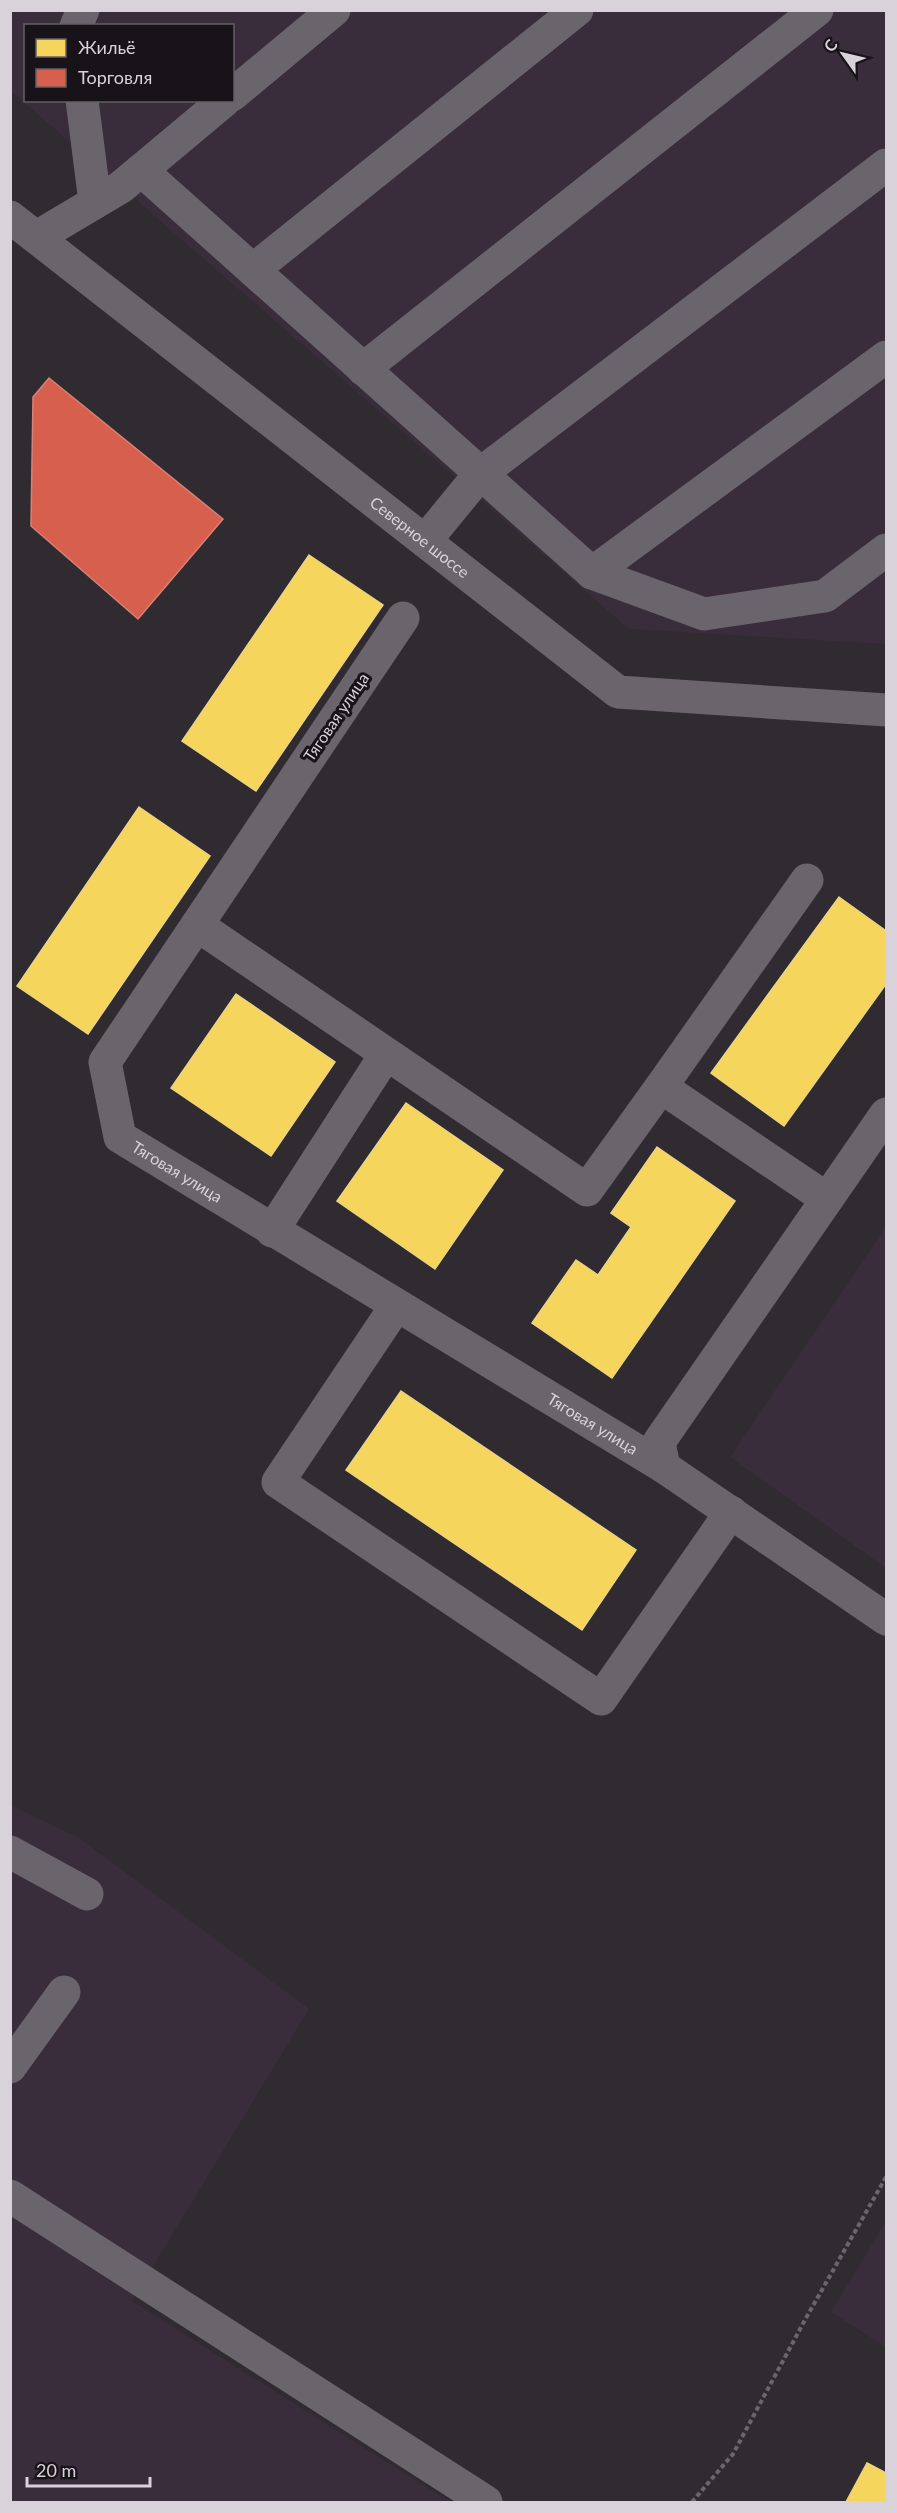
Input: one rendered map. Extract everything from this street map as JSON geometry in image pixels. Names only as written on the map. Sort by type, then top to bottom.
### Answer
[{"type":"main road","name":"Северное шоссе","points":[[10,217],[618,692],[886,710]]},
{"type":"street","points":[[77,24],[83,10]]},
{"type":"street","points":[[234,93],[334,10]]},
{"type":"street","points":[[253,270],[577,10]]},
{"type":"street","points":[[363,369],[817,10]]},
{"type":"street","points":[[81,102],[95,202]]},
{"type":"street","points":[[37,237],[95,202],[141,170],[223,102]]},
{"type":"street","points":[[424,541],[480,474],[886,165]]},
{"type":"street","points":[[141,170],[592,573],[704,614],[825,596],[886,550]]},
{"type":"street","points":[[592,573],[886,357]]},
{"type":"street","name":"Тяговая улица","points":[[403,618],[105,1062],[120,1137],[664,1467],[886,1619]]},
{"type":"street","points":[[197,925],[587,1191],[807,880]]},
{"type":"street","points":[[272,1231],[386,1053]]},
{"type":"street","points":[[661,1087],[827,1199]]},
{"type":"street","name":"Тяговая улица","points":[[664,1467],[660,1442],[886,1114]]},
{"type":"street","points":[[396,1306],[278,1482],[601,1699],[731,1512]]},
{"type":"street","points":[[10,1852],[87,1894]]},
{"type":"street","points":[[10,2067],[64,1992]]},
{"type":"street","points":[[10,2196],[486,2502]]},
{"type":"path","points":[[692,2502],[733,2454],[806,2318],[886,2177]]},
{"type":"shaded area","points":[[11,11],[886,11],[886,644],[629,629],[11,91]]},
{"type":"shaded area","points":[[886,1227],[886,1568],[730,1457]]},
{"type":"shaded area","points":[[10,1805],[78,1837],[309,2009],[132,2301],[450,2502],[11,2502]]},
{"type":"shaded area","points":[[886,2221],[886,2347],[831,2312]]},
{"type":"building: Жильё","points":[[309,555],[383,605],[256,791],[182,741]]},
{"type":"building: Жильё","points":[[139,807],[210,856],[88,1034],[17,986]]},
{"type":"building: Жильё","points":[[839,897],[886,931],[886,984],[784,1126],[711,1073]]},
{"type":"building: Жильё","points":[[236,994],[335,1062],[271,1156],[171,1088]]},
{"type":"building: Жильё","points":[[406,1103],[503,1170],[435,1269],[337,1201]]},
{"type":"building: Жильё","points":[[657,1147],[735,1201],[612,1378],[532,1323],[576,1260],[598,1275],[631,1227],[611,1213]]},
{"type":"building: Жильё","points":[[401,1391],[636,1550],[582,1630],[346,1470]]},
{"type":"building: Жильё","points":[[867,2463],[886,2473],[886,2502],[846,2502]]},
{"type":"building: Торговля","points":[[49,378],[223,519],[138,619],[31,526],[33,397]]}]
